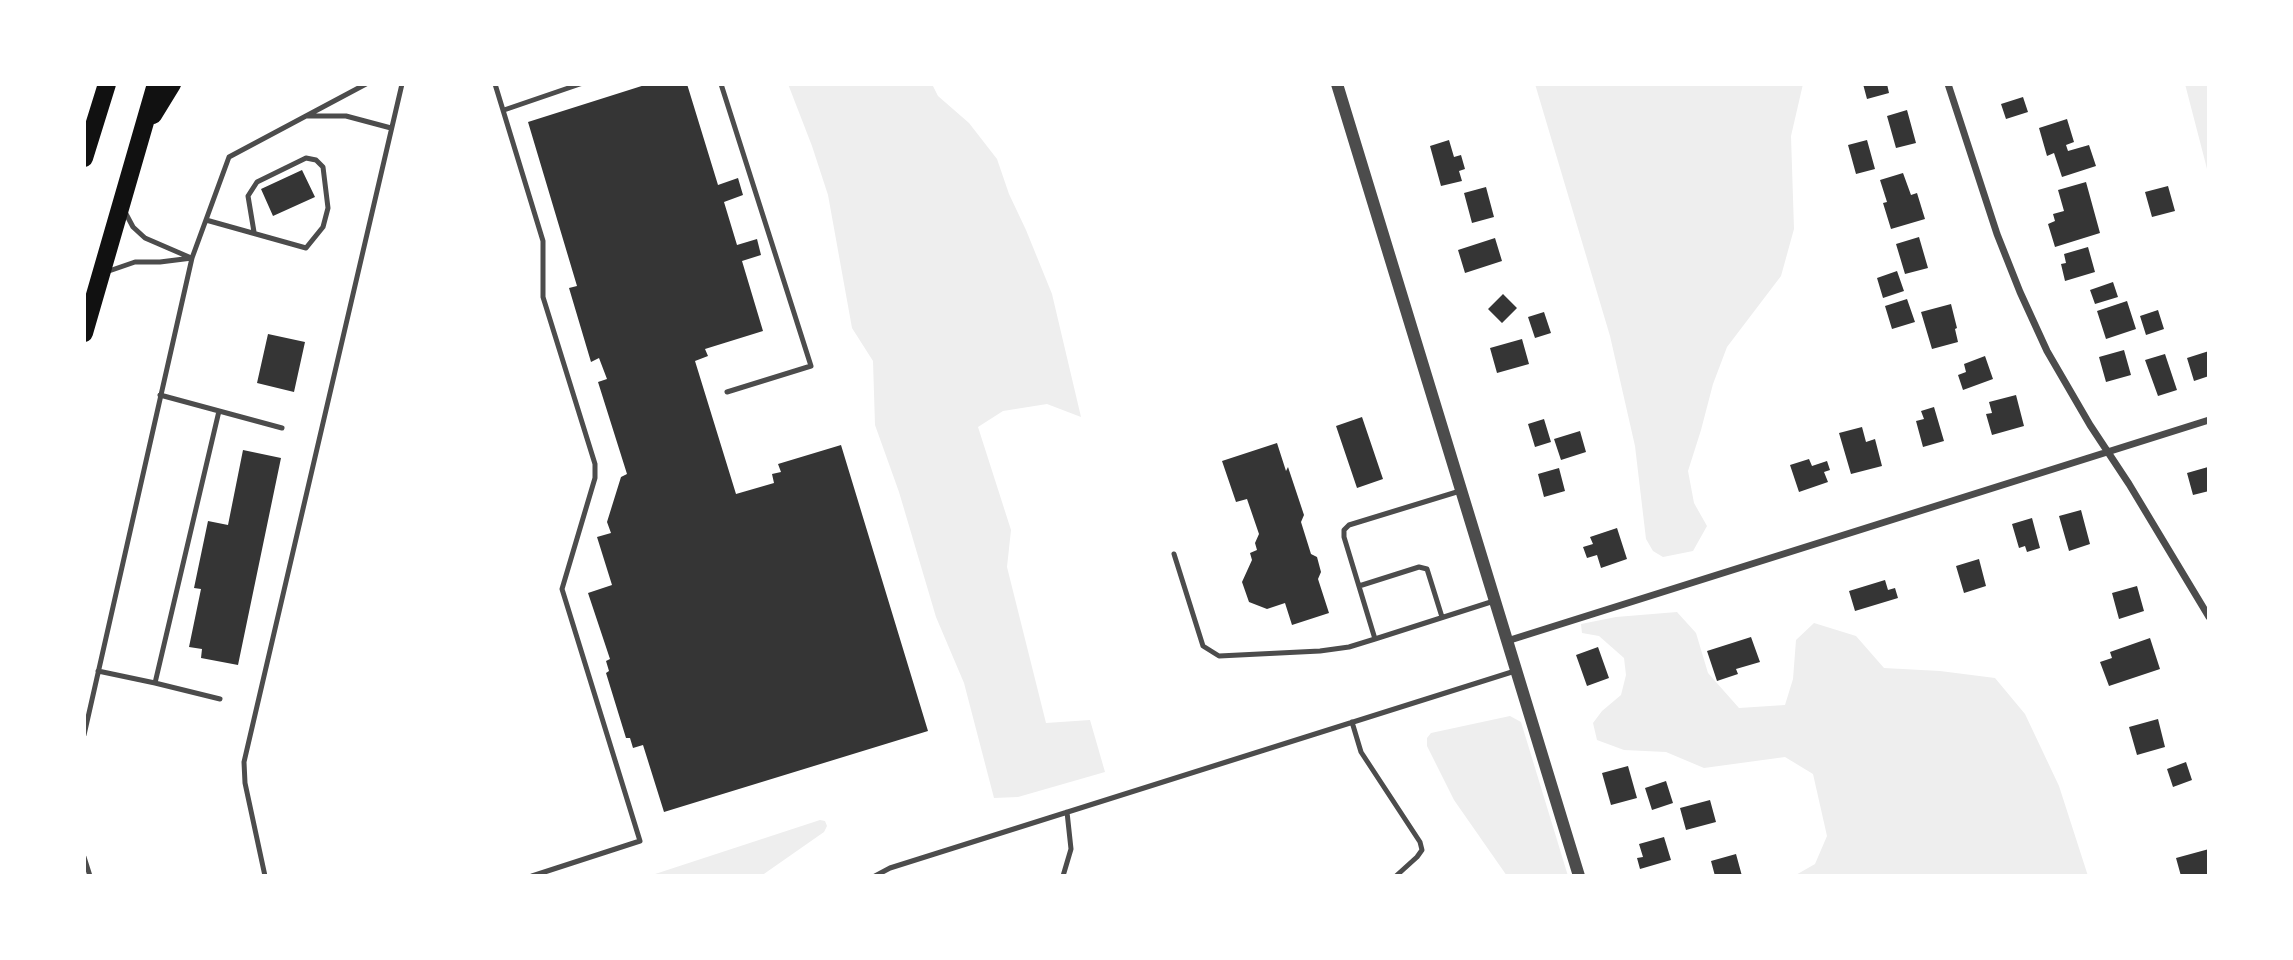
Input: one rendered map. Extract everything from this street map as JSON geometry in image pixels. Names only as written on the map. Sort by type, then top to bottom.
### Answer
[{"type":"highway","points":[[84,158],[107,84]]},
{"type":"highway","points":[[84,332],[156,84]]},
{"type":"highway","points":[[139,139],[172,84]]},
{"type":"street","points":[[1337,84],[1579,876]]},
{"type":"street","points":[[1948,84],[1997,234],[2047,351],[2209,617]]},
{"type":"street","points":[[1506,641],[2209,419]]},
{"type":"lane","points":[[84,735],[192,258],[229,157],[366,84]]},
{"type":"lane","points":[[265,876],[245,783],[244,762],[402,84]]},
{"type":"lane","points":[[495,84],[544,241],[543,297],[595,464],[592,490],[562,589],[640,841],[532,876]]},
{"type":"lane","points":[[504,110],[580,84]]},
{"type":"lane","points":[[721,84],[811,366],[727,392]]},
{"type":"lane","points":[[305,117],[346,116],[391,128]]},
{"type":"lane","points":[[206,220],[306,247],[323,227],[328,208],[323,167],[317,160],[306,158],[257,181],[248,196],[254,232]]},
{"type":"lane","points":[[121,204],[133,227],[145,238],[192,258]]},
{"type":"lane","points":[[100,275],[135,262],[192,258]]},
{"type":"lane","points":[[160,395],[282,428]]},
{"type":"lane","points":[[155,683],[219,411]]},
{"type":"lane","points":[[1375,639],[1343,537],[1344,530],[1349,525],[1460,491]]},
{"type":"lane","points":[[1174,554],[1203,646],[1219,656],[1349,647],[1494,601]]},
{"type":"lane","points":[[1359,586],[1419,567],[1427,569],[1442,617]]},
{"type":"lane","points":[[98,671],[220,699]]},
{"type":"lane","points":[[875,876],[890,868],[1515,671]]},
{"type":"lane","points":[[1352,722],[1361,752],[1420,842],[1422,850],[1396,876]]},
{"type":"lane","points":[[1063,876],[1071,849],[1067,812]]},
{"type":"lane","points":[[84,857],[90,876]]},
{"type":"shaded area","points":[[788,84],[932,84],[938,96],[969,123],[997,159],[1052,294],[1081,417],[1047,404],[1003,411],[978,427],[1011,530],[1007,567],[1046,723],[1090,720],[1105,772],[1018,797],[994,798],[964,683],[936,617],[899,492],[875,425],[873,361],[852,328],[828,195]]},
{"type":"shaded area","points":[[1535,84],[1803,84],[1791,136],[1794,229],[1781,276],[1727,347],[1713,384],[1688,471],[1694,503],[1707,526],[1693,551],[1663,557],[1653,551],[1646,539],[1635,446],[1610,336]]},
{"type":"shaded area","points":[[2185,84],[2209,84],[2209,177],[2205,161]]},
{"type":"shaded area","points":[[1677,612],[1696,633],[1708,673],[1739,708],[1785,705],[1793,679],[1796,640],[1814,623],[1856,636],[1884,668],[1995,678],[2025,714],[2059,786],[2088,876],[1794,876],[1815,864],[1827,836],[1813,774],[1785,757],[1704,768],[1666,752],[1624,750],[1597,740],[1593,723],[1602,711],[1621,695],[1626,675],[1624,658],[1599,636],[1582,633],[1581,624],[1616,617]]},
{"type":"shaded area","points":[[1510,716],[1521,722],[1568,876],[1507,876],[1454,800],[1427,746],[1427,738],[1431,733]]},
{"type":"shaded area","points":[[820,820],[825,821],[827,826],[824,832],[761,876],[649,876]]},
{"type":"building","points":[[648,84],[687,84],[718,185],[738,178],[743,195],[724,202],[737,245],[757,239],[761,255],[742,261],[763,331],[705,349],[708,356],[695,361],[736,494],[774,483],[772,474],[781,472],[778,464],[841,445],[928,731],[664,812],[643,745],[633,748],[630,738],[626,738],[606,673],[609,671],[606,661],[610,659],[588,593],[612,585],[597,537],[611,533],[607,522],[621,477],[627,474],[598,382],[607,379],[599,358],[591,362],[569,288],[577,286],[528,122]]},
{"type":"building","points":[[1863,84],[1887,84],[1889,93],[1867,99]]},
{"type":"building","points":[[2023,97],[2028,112],[2006,119],[2001,104]]},
{"type":"building","points":[[1907,110],[1916,143],[1896,148],[1887,116]]},
{"type":"building","points":[[2067,119],[2074,142],[2066,145],[2068,151],[2089,145],[2096,166],[2062,177],[2054,153],[2047,156],[2039,128]]},
{"type":"building","points":[[1449,140],[1454,157],[1461,155],[1465,169],[1459,171],[1462,181],[1441,186],[1430,146]]},
{"type":"building","points":[[1867,140],[1875,169],[1856,174],[1848,145]]},
{"type":"building","points":[[302,170],[315,197],[273,216],[261,189]]},
{"type":"building","points":[[1903,173],[1911,195],[1917,193],[1925,219],[1891,229],[1883,203],[1887,202],[1880,180]]},
{"type":"building","points":[[2086,182],[2100,233],[2055,247],[2048,224],[2055,221],[2053,214],[2064,211],[2058,190]]},
{"type":"building","points":[[2168,186],[2175,211],[2152,217],[2145,192]]},
{"type":"building","points":[[1486,187],[1494,217],[1472,223],[1464,193]]},
{"type":"building","points":[[1919,237],[1928,268],[1905,274],[1896,244]]},
{"type":"building","points":[[1495,238],[1502,261],[1465,273],[1458,250]]},
{"type":"building","points":[[2088,247],[2095,272],[2065,281],[2061,264],[2066,263],[2064,254]]},
{"type":"building","points":[[1897,271],[1904,291],[1883,298],[1877,278]]},
{"type":"building","points":[[2113,282],[2118,297],[2095,304],[2090,290]]},
{"type":"building","points":[[1503,294],[1517,308],[1502,323],[1488,309]]},
{"type":"building","points":[[1907,299],[1915,322],[1892,329],[1885,306]]},
{"type":"building","points":[[2127,301],[2136,329],[2106,339],[2097,311]]},
{"type":"building","points":[[1951,304],[1958,342],[1932,349],[1921,312]]},
{"type":"building","points":[[2158,310],[2164,329],[2146,335],[2140,316]]},
{"type":"building","points":[[1544,312],[1551,333],[1535,338],[1528,317]]},
{"type":"building","points":[[268,334],[305,342],[294,392],[257,383]]},
{"type":"building","points":[[1522,339],[1529,364],[1497,373],[1490,348]]},
{"type":"building","points":[[2124,350],[2131,375],[2106,382],[2099,357]]},
{"type":"building","points":[[2209,351],[2209,376],[2194,381],[2187,358]]},
{"type":"building","points":[[2165,354],[2177,390],[2158,396],[2145,360]]},
{"type":"building","points":[[1985,356],[1993,379],[1963,390],[1958,375],[1966,372],[1964,364]]},
{"type":"building","points":[[2016,395],[2024,426],[1992,435],[1986,414],[1992,413],[1989,402]]},
{"type":"building","points":[[1934,407],[1944,441],[1923,447],[1916,421],[1924,419],[1921,411]]},
{"type":"building","points":[[1362,417],[1383,479],[1357,488],[1336,426]]},
{"type":"building","points":[[1544,419],[1551,442],[1535,447],[1528,424]]},
{"type":"building","points":[[1862,427],[1866,442],[1875,439],[1882,466],[1851,474],[1839,433]]},
{"type":"building","points":[[1580,431],[1586,452],[1561,460],[1554,439]]},
{"type":"building","points":[[1277,443],[1304,515],[1301,522],[1311,554],[1317,557],[1321,572],[1318,579],[1329,613],[1292,625],[1285,603],[1267,609],[1249,602],[1242,582],[1252,560],[1250,553],[1257,550],[1255,543],[1259,534],[1247,499],[1236,502],[1222,461]]},
{"type":"building","points":[[243,450],[281,458],[238,665],[201,658],[202,649],[189,647],[201,589],[194,588],[208,521],[228,525]]},
{"type":"building","points":[[1809,459],[1812,466],[1827,461],[1830,470],[1824,472],[1828,482],[1799,492],[1790,465]]},
{"type":"building","points":[[2208,467],[2209,491],[2193,495],[2187,473]]},
{"type":"building","points":[[1559,468],[1565,491],[1544,497],[1538,474]]},
{"type":"building","points":[[2081,510],[2090,544],[2069,551],[2059,516]]},
{"type":"building","points":[[2032,518],[2040,548],[2027,552],[2025,546],[2019,548],[2012,524]]},
{"type":"building","points":[[1617,528],[1627,559],[1601,568],[1597,555],[1587,558],[1583,547],[1593,544],[1590,537]]},
{"type":"building","points":[[1979,559],[1986,586],[1964,593],[1956,566]]},
{"type":"building","points":[[1885,580],[1888,590],[1895,588],[1898,598],[1855,611],[1849,591]]},
{"type":"building","points":[[2137,586],[2144,611],[2119,619],[2112,593]]},
{"type":"building","points":[[1751,637],[1760,662],[1736,669],[1738,674],[1717,681],[1707,651]]},
{"type":"building","points":[[2150,638],[2160,669],[2109,686],[2100,662],[2112,658],[2110,652]]},
{"type":"building","points":[[1598,647],[1609,678],[1587,686],[1576,655]]},
{"type":"building","points":[[2158,719],[2165,747],[2137,755],[2129,727]]},
{"type":"building","points":[[2186,762],[2192,780],[2173,787],[2167,769]]},
{"type":"building","points":[[1628,766],[1637,798],[1611,805],[1602,773]]},
{"type":"building","points":[[1666,781],[1673,803],[1652,810],[1645,788]]},
{"type":"building","points":[[1710,800],[1716,822],[1686,830],[1680,808]]},
{"type":"building","points":[[1664,837],[1671,860],[1640,869],[1637,858],[1643,857],[1639,844]]},
{"type":"building","points":[[2209,849],[2209,876],[2181,876],[2176,858]]},
{"type":"building","points":[[1736,854],[1742,876],[1715,876],[1711,861]]}]
